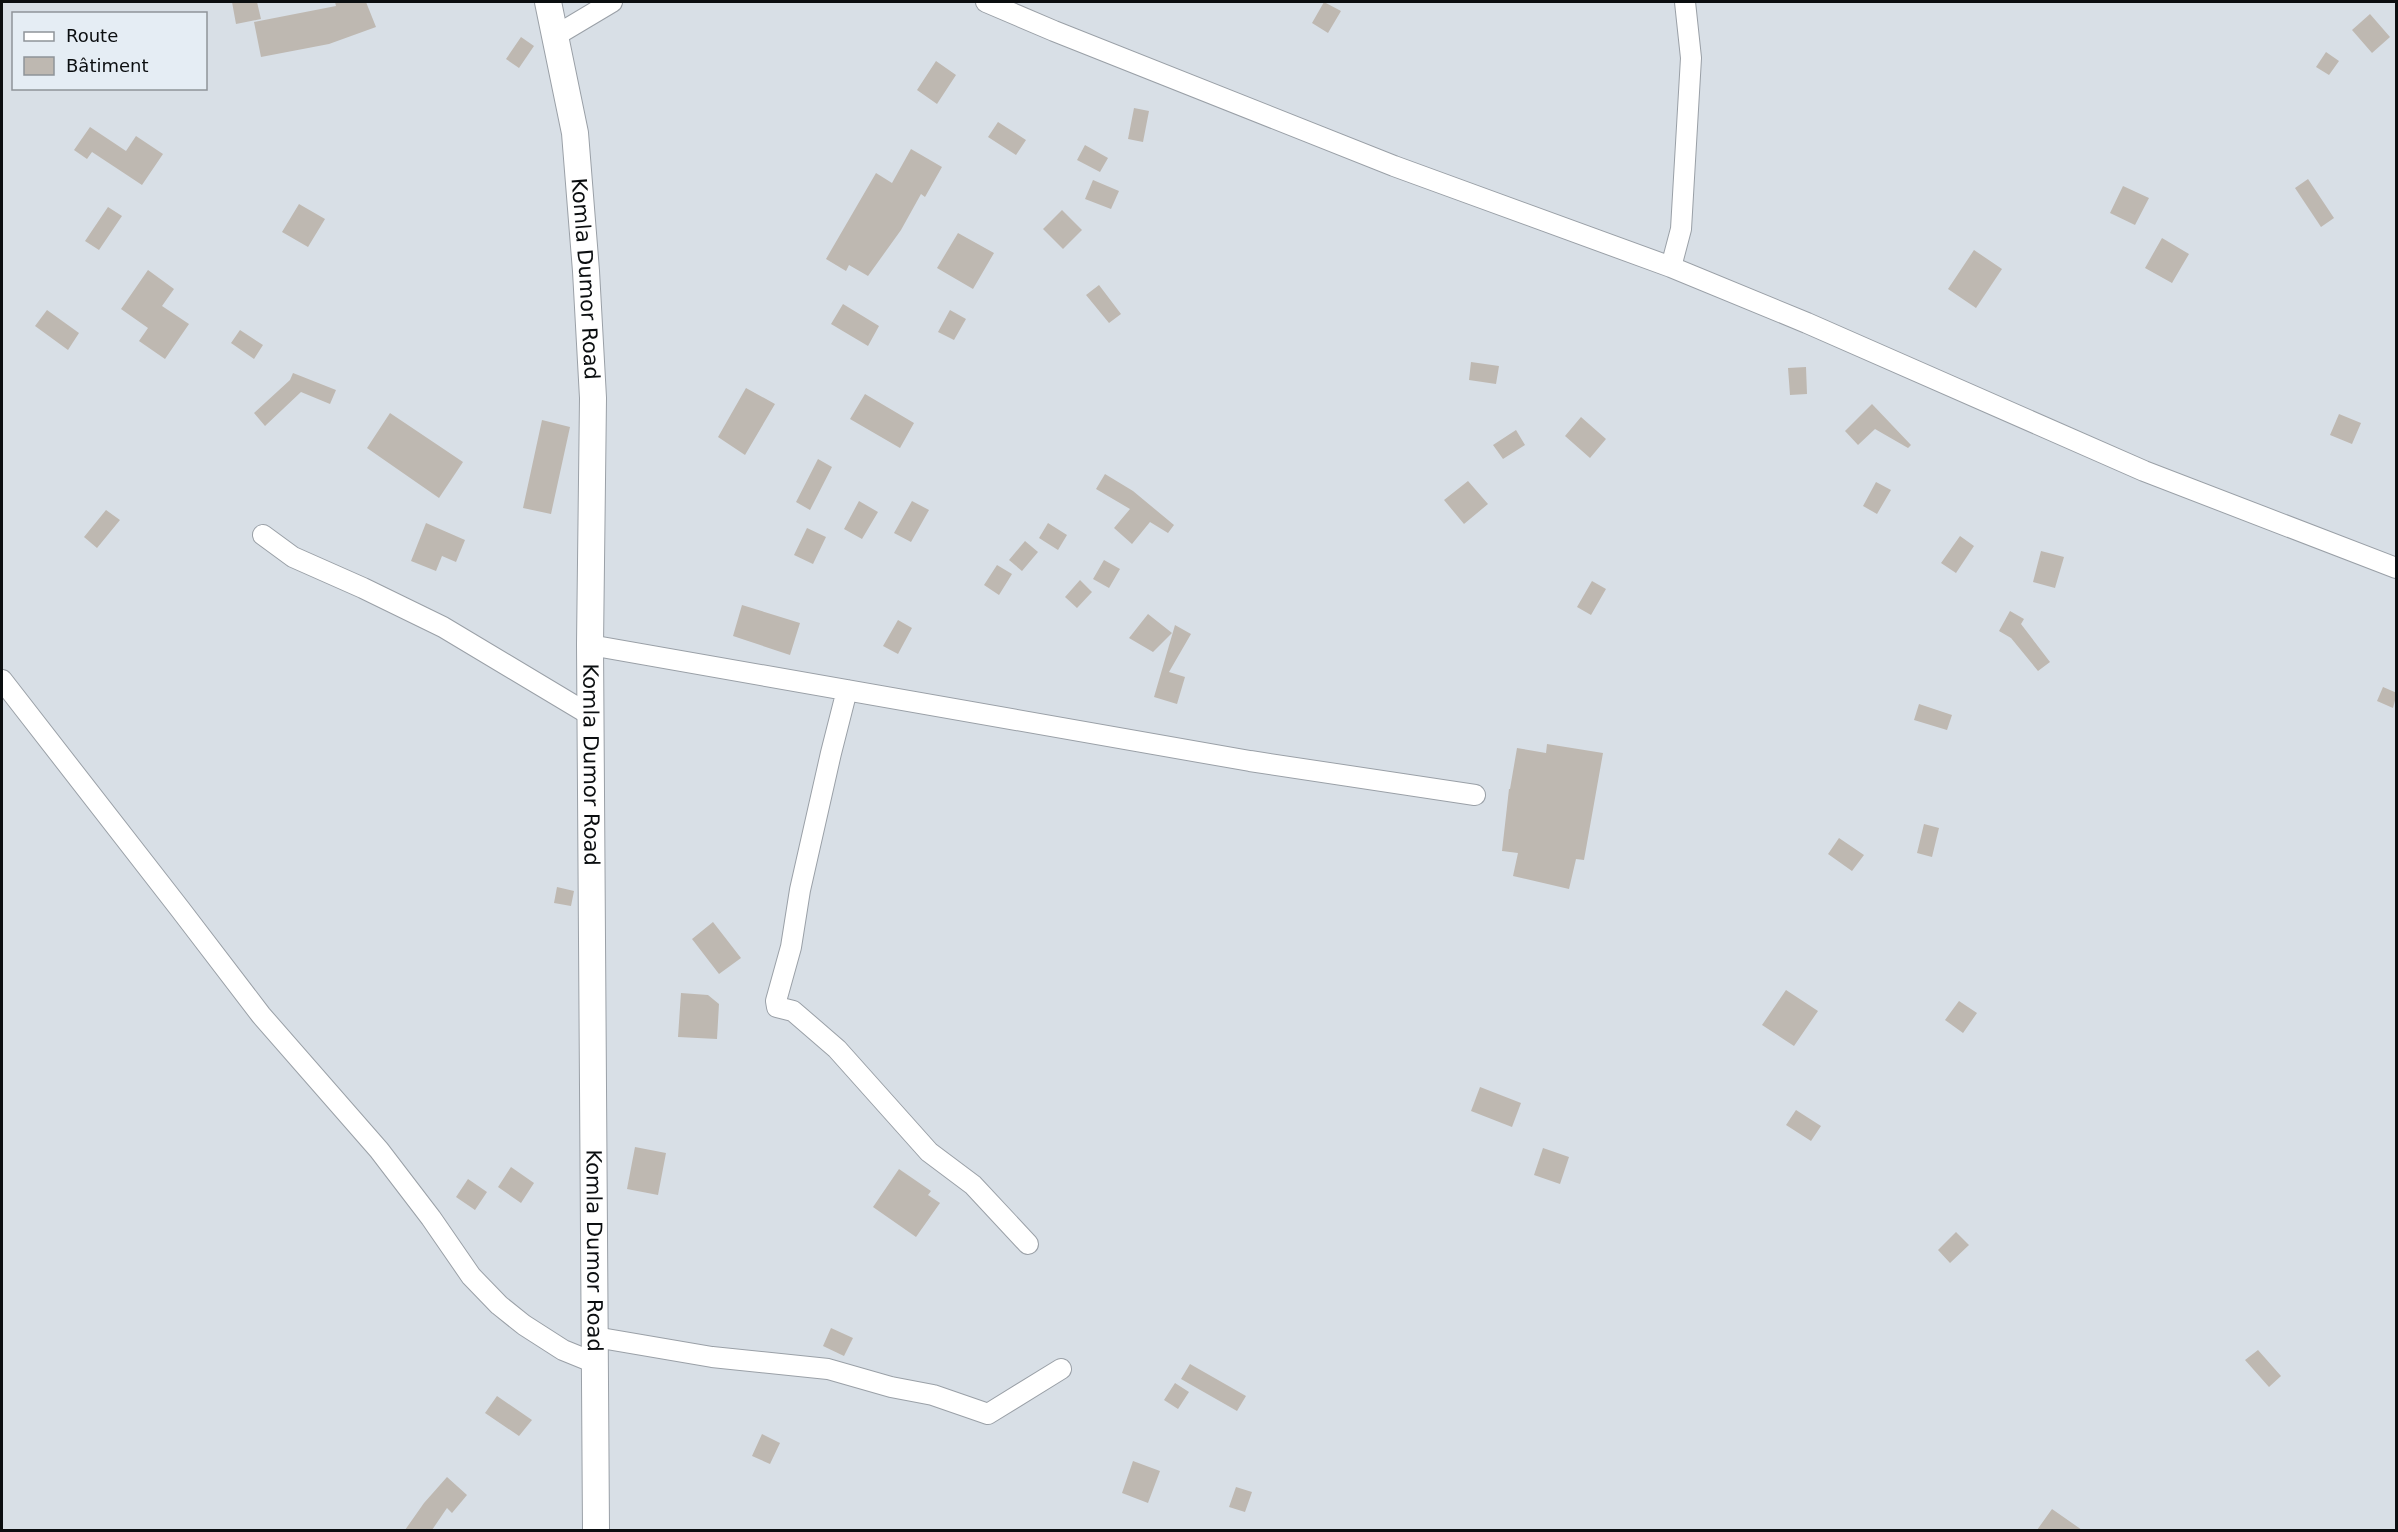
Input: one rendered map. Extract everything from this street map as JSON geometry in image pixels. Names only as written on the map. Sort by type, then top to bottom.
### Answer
[{"type":"street","name":"Komla Dumor Road","points":[[548,2],[575,133],[593,398],[590,715],[596,1530]]},
{"type":"street","points":[[555,36],[612,2]]},
{"type":"street","points":[[986,2],[1394,166],[1671,267],[1806,323],[2144,471],[2397,568]]},
{"type":"street","points":[[1671,267],[1681,229],[1691,57],[1685,2]]},
{"type":"street","points":[[263,536],[293,557],[443,627],[590,715]]},
{"type":"street","points":[[590,645],[1250,761],[1475,795]]},
{"type":"street","points":[[2,680],[261,1015],[379,1150],[432,1218],[471,1276],[499,1305],[524,1325],[563,1350],[595,1363]]},
{"type":"street","points":[[847,690],[800,890],[790,947],[776,1001],[777,1007],[793,1011],[837,1049],[929,1152],[973,1185],[1028,1244]]},
{"type":"street","points":[[595,1337],[712,1357],[828,1370],[891,1387],[933,1395],[988,1414],[1061,1369]]},
{"type":"building","points":[[232,2],[257,2],[261,19],[236,24]]},
{"type":"building","points":[[335,2],[366,2],[376,27],[329,44],[261,57],[254,22],[336,6]]},
{"type":"building","points":[[1324,2],[1341,11],[1328,33],[1312,23]]},
{"type":"building","points":[[2370,14],[2390,37],[2372,53],[2352,30]]},
{"type":"building","points":[[521,37],[534,46],[519,68],[506,59]]},
{"type":"building","points":[[2326,52],[2339,61],[2329,75],[2316,67]]},
{"type":"building","points":[[936,61],[956,75],[937,104],[917,90]]},
{"type":"building","points":[[1134,108],[1149,111],[1143,142],[1128,139]]},
{"type":"building","points":[[998,122],[1026,140],[1016,155],[988,137]]},
{"type":"building","points":[[90,127],[126,151],[136,136],[163,154],[142,185],[92,152],[87,159],[74,150]]},
{"type":"building","points":[[1085,145],[1108,158],[1100,172],[1077,160]]},
{"type":"building","points":[[911,149],[942,167],[925,197],[921,194],[901,230],[868,276],[849,265],[846,271],[826,259],[876,173],[892,183]]},
{"type":"building","points":[[2308,179],[2334,218],[2321,227],[2295,188]]},
{"type":"building","points":[[1093,180],[1119,191],[1111,209],[1085,199]]},
{"type":"building","points":[[2123,186],[2149,198],[2135,225],[2110,213]]},
{"type":"building","points":[[299,204],[325,219],[308,247],[282,232]]},
{"type":"building","points":[[108,207],[122,216],[99,250],[85,241]]},
{"type":"building","points":[[1062,210],[1082,230],[1063,249],[1043,229]]},
{"type":"building","points":[[958,233],[994,253],[973,289],[937,268]]},
{"type":"building","points":[[2162,238],[2189,254],[2172,283],[2145,268]]},
{"type":"building","points":[[1974,250],[2002,269],[1976,308],[1948,289]]},
{"type":"building","points":[[148,270],[174,289],[162,306],[189,324],[165,359],[139,341],[148,328],[121,309]]},
{"type":"building","points":[[1099,285],[1121,314],[1109,323],[1086,295]]},
{"type":"building","points":[[843,304],[879,326],[868,346],[831,324]]},
{"type":"building","points":[[47,310],[79,333],[68,350],[35,326]]},
{"type":"building","points":[[950,310],[966,319],[954,340],[938,332]]},
{"type":"building","points":[[240,330],[263,345],[254,359],[231,343]]},
{"type":"building","points":[[1471,362],[1499,366],[1496,384],[1469,380]]},
{"type":"building","points":[[1806,367],[1807,394],[1790,395],[1788,368]]},
{"type":"building","points":[[293,373],[336,390],[330,404],[301,392],[265,426],[254,413],[290,380]]},
{"type":"building","points":[[746,388],[775,404],[745,455],[718,437]]},
{"type":"building","points":[[865,394],[914,423],[900,448],[850,419]]},
{"type":"building","points":[[1872,404],[1911,445],[1908,448],[1875,429],[1858,445],[1845,431]]},
{"type":"building","points":[[390,413],[463,462],[439,498],[367,448]]},
{"type":"building","points":[[2339,414],[2361,423],[2352,444],[2330,435]]},
{"type":"building","points":[[1581,417],[1606,439],[1590,458],[1565,436]]},
{"type":"building","points":[[542,420],[570,427],[551,514],[523,508]]},
{"type":"building","points":[[1516,430],[1525,445],[1503,459],[1493,445]]},
{"type":"building","points":[[818,459],[832,467],[810,510],[796,502]]},
{"type":"building","points":[[1105,474],[1133,491],[1174,525],[1168,533],[1150,522],[1132,544],[1114,528],[1130,509],[1096,489]]},
{"type":"building","points":[[1468,481],[1488,504],[1464,524],[1444,500]]},
{"type":"building","points":[[1876,482],[1891,490],[1877,514],[1863,506]]},
{"type":"building","points":[[859,501],[878,512],[862,539],[844,529]]},
{"type":"building","points":[[912,501],[929,510],[911,542],[894,533]]},
{"type":"building","points":[[106,510],[120,520],[97,548],[84,537]]},
{"type":"building","points":[[426,523],[465,540],[456,562],[442,556],[436,571],[411,561]]},
{"type":"building","points":[[1048,523],[1067,535],[1058,550],[1039,538]]},
{"type":"building","points":[[807,528],[826,537],[813,564],[794,555]]},
{"type":"building","points":[[1960,536],[1974,546],[1956,573],[1941,563]]},
{"type":"building","points":[[1025,541],[1038,552],[1022,571],[1009,560]]},
{"type":"building","points":[[2041,551],[2064,557],[2055,588],[2033,582]]},
{"type":"building","points":[[1104,560],[1120,569],[1109,588],[1093,579]]},
{"type":"building","points":[[997,565],[1012,574],[999,595],[984,585]]},
{"type":"building","points":[[1080,580],[1092,592],[1077,608],[1065,597]]},
{"type":"building","points":[[1592,581],[1606,589],[1591,615],[1577,607]]},
{"type":"building","points":[[742,605],[800,623],[790,655],[733,636]]},
{"type":"building","points":[[2010,611],[2024,619],[2021,624],[2050,662],[2038,671],[2011,638],[1999,631]]},
{"type":"building","points":[[1148,614],[1172,633],[1153,652],[1129,638]]},
{"type":"building","points":[[898,620],[912,628],[898,654],[883,646]]},
{"type":"building","points":[[1175,625],[1191,634],[1169,672],[1185,677],[1177,704],[1154,697]]},
{"type":"building","points":[[2383,687],[2397,693],[2393,708],[2377,701]]},
{"type":"building","points":[[1919,704],[1952,715],[1947,730],[1914,720]]},
{"type":"building","points":[[1547,744],[1603,753],[1584,860],[1576,859],[1569,889],[1513,876],[1518,853],[1502,851],[1509,789],[1517,748],[1546,753]]},
{"type":"building","points":[[1924,824],[1939,828],[1932,857],[1917,853]]},
{"type":"building","points":[[1839,838],[1864,855],[1852,871],[1828,854]]},
{"type":"building","points":[[557,887],[574,891],[571,906],[554,903]]},
{"type":"building","points":[[713,922],[741,958],[719,974],[692,939]]},
{"type":"building","points":[[1786,990],[1818,1011],[1794,1046],[1762,1025]]},
{"type":"building","points":[[681,993],[708,995],[719,1004],[717,1039],[678,1037]]},
{"type":"building","points":[[1959,1001],[1977,1013],[1963,1033],[1945,1020]]},
{"type":"building","points":[[1480,1087],[1521,1103],[1512,1127],[1471,1111]]},
{"type":"building","points":[[1796,1110],[1821,1126],[1811,1141],[1786,1125]]},
{"type":"building","points":[[635,1147],[666,1153],[658,1195],[627,1189]]},
{"type":"building","points":[[1543,1148],[1569,1157],[1560,1184],[1534,1175]]},
{"type":"building","points":[[511,1167],[534,1183],[521,1203],[498,1187]]},
{"type":"building","points":[[899,1169],[931,1191],[928,1195],[940,1203],[916,1237],[873,1207]]},
{"type":"building","points":[[468,1179],[487,1192],[475,1210],[456,1197]]},
{"type":"building","points":[[1956,1232],[1969,1245],[1950,1263],[1938,1250]]},
{"type":"building","points":[[831,1328],[853,1338],[844,1356],[823,1346]]},
{"type":"building","points":[[2258,1350],[2281,1376],[2269,1387],[2245,1360]]},
{"type":"building","points":[[1190,1364],[1246,1396],[1237,1411],[1181,1379]]},
{"type":"building","points":[[1175,1383],[1189,1392],[1178,1409],[1164,1400]]},
{"type":"building","points":[[497,1396],[532,1420],[519,1436],[485,1413]]},
{"type":"building","points":[[762,1434],[780,1443],[770,1464],[752,1456]]},
{"type":"building","points":[[1133,1461],[1160,1471],[1148,1503],[1122,1493]]},
{"type":"building","points":[[447,1477],[467,1495],[452,1513],[447,1508],[432,1530],[405,1530],[424,1503]]},
{"type":"building","points":[[1236,1487],[1252,1492],[1245,1512],[1229,1507]]},
{"type":"building","points":[[2052,1509],[2082,1530],[2037,1530]]}]
